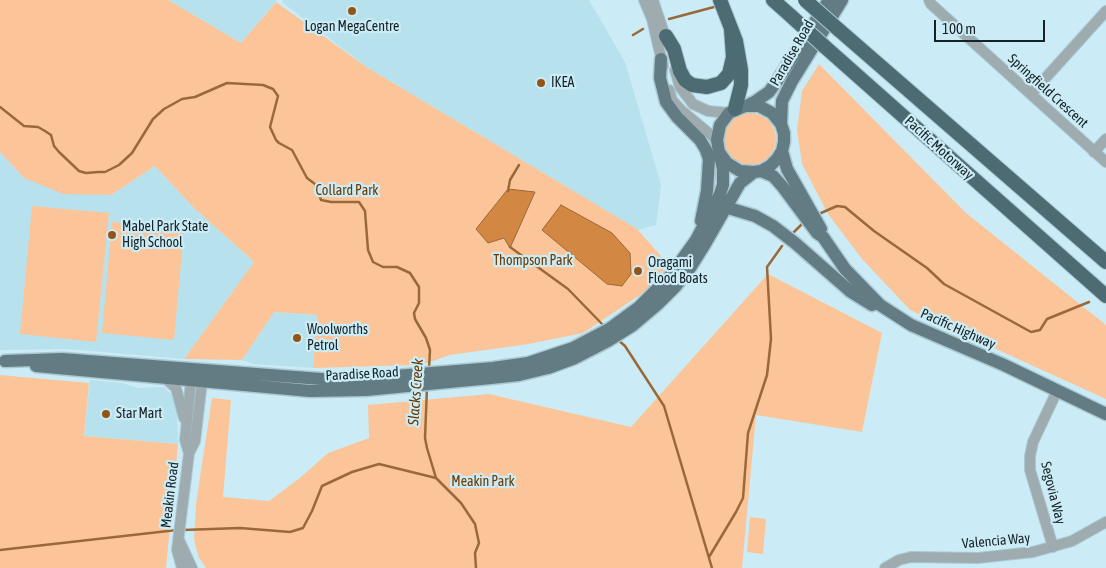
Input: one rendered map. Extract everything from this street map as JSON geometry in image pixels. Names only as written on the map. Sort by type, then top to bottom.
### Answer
[{"type":"highway","points":[[720,0],[736,41],[741,70],[741,85],[736,109]]},
{"type":"highway","name":"Pacific Motorway","points":[[773,0],[1106,296]]},
{"type":"highway","name":"Pacific Motorway","points":[[805,0],[1106,262]]},
{"type":"highway","points":[[666,36],[674,49],[680,72],[685,80],[692,85],[707,86],[720,83],[729,74],[733,57],[731,29]]},
{"type":"main road","name":"Paradise Road","points":[[736,109],[756,101],[769,92],[778,81],[829,0]]},
{"type":"main road","name":"Paradise Road","points":[[781,124],[782,101],[792,81],[842,0]]},
{"type":"main road","points":[[661,58],[660,78],[666,102],[677,117],[700,140],[709,159],[707,190],[696,240]]},
{"type":"main road","points":[[760,106],[772,113],[781,124],[784,133],[782,151],[770,166],[757,171],[740,170],[727,163],[718,146],[720,125],[736,109],[760,106]]},
{"type":"main road","name":"Paradise Road","points":[[636,316],[671,275],[696,240],[715,206],[723,185],[723,169],[718,146]]},
{"type":"main road","name":"Pacific Highway","points":[[782,151],[787,169],[822,230],[823,237]]},
{"type":"main road","name":"Paradise Road","points":[[3,361],[55,369],[165,378],[415,380],[519,375],[548,368],[575,358],[596,342],[658,304],[684,275],[705,244],[740,183],[757,171]]},
{"type":"main road","name":"Pacific Highway","points":[[757,171],[773,176],[817,233],[823,237],[845,269],[880,305],[911,325],[1106,414]]},
{"type":"main road","points":[[725,207],[755,216],[773,226],[851,292],[872,305],[880,305]]},
{"type":"main road","name":"Paradise Road","points":[[3,361],[71,360],[197,378]]},
{"type":"street","points":[[644,0],[652,19],[672,100],[718,146]]},
{"type":"street","points":[[653,0],[666,36],[680,87],[688,100],[699,108],[736,109]]},
{"type":"street","name":"Springfield Crescent","points":[[929,0],[931,4],[1106,162]]},
{"type":"street","points":[[1031,94],[1106,11]]},
{"type":"street","points":[[1094,152],[1106,139]]},
{"type":"street","points":[[165,378],[176,388],[186,426]]},
{"type":"street","name":"Meakin Road","points":[[189,452],[185,440],[186,426],[197,378]]},
{"type":"street","name":"Meakin Road","points":[[182,568],[178,545],[189,452],[195,441],[197,378]]},
{"type":"street","name":"Segovia Way","points":[[1053,547],[1030,470],[1030,456],[1033,442],[1058,391]]},
{"type":"street","name":"Valencia Way","points":[[885,568],[911,556],[978,558],[1033,552],[1072,541],[1106,522]]},
{"type":"street","points":[[175,568],[178,545]]},
{"type":"street","name":"Meakin Road","points":[[178,545],[192,568]]},
{"type":"shaded area","points":[[168,0],[277,0],[241,43]]},
{"type":"shaded area","points":[[283,0],[589,0],[625,62],[661,185],[656,225],[638,230],[368,68],[282,2]]},
{"type":"shaded area","name":"Mabel Park State High School","points":[[0,152],[24,178],[111,195],[155,166],[193,207],[254,262],[184,359],[68,349],[0,350]]},
{"type":"shaded area","points":[[508,189],[535,192],[510,248],[504,238],[488,243],[476,229]]},
{"type":"shaded area","points":[[561,205],[612,233],[630,253],[631,274],[622,286],[607,284],[542,230]]},
{"type":"shaded area","points":[[273,312],[317,315],[313,368],[254,364],[242,360]]},
{"type":"shaded area","points":[[90,380],[122,383],[138,388],[164,387],[172,395],[177,412],[178,444],[84,436]]},
{"type":"green space","name":"Collard Park","points":[[0,0],[168,0],[241,43],[276,2],[368,68],[637,229],[669,265],[643,293],[583,333],[529,344],[450,355],[417,365],[313,368],[317,315],[274,312],[242,360],[184,359],[254,262],[193,207],[155,166],[111,195],[63,194],[24,178],[0,152]]},
{"type":"green space","points":[[819,64],[966,213],[1106,325],[1106,399],[910,310],[862,259],[828,214],[802,164],[797,130],[802,91]]},
{"type":"green space","points":[[745,113],[755,113],[769,120],[776,134],[776,144],[769,158],[755,165],[745,165],[735,161],[728,154],[724,144],[724,134],[728,124],[735,117]]},
{"type":"green space","points":[[32,206],[109,213],[96,342],[20,334]]},
{"type":"green space","points":[[112,222],[184,229],[174,340],[102,333]]},
{"type":"green space","name":"Meakin Park","points":[[768,274],[882,333],[862,432],[756,415],[742,568],[206,568],[199,558],[194,540],[196,504],[212,398],[231,400],[223,497],[269,501],[301,477],[328,453],[369,438],[368,405],[489,394],[631,427]]},
{"type":"green space","points":[[0,375],[89,383],[84,436],[178,444],[166,568],[0,568]]},
{"type":"green space","points":[[750,517],[766,519],[763,554],[747,552]]},
{"type":"waterway","points":[[669,19],[714,7]]},
{"type":"waterway","points":[[633,35],[643,29]]},
{"type":"waterway","name":"Slacks Creek","points":[[0,107],[24,126],[38,127],[51,135],[54,146],[79,171],[86,173],[105,172],[119,165],[132,153],[153,119],[164,109],[182,99],[195,97],[227,83],[263,85],[273,89],[278,96],[270,127],[276,140],[292,150],[307,178],[315,184],[321,200],[359,202],[365,211],[368,250],[373,262],[383,267],[397,267],[410,273],[419,287],[419,303],[414,313],[430,350],[429,369]]},
{"type":"waterway","points":[[508,191],[510,180],[519,165]]},
{"type":"waterway","points":[[821,213],[837,206],[845,207],[874,231],[927,268],[944,284],[1031,332],[1040,330],[1047,319],[1089,302]]},
{"type":"waterway","points":[[792,234],[802,224]]},
{"type":"waterway","points":[[709,557],[743,498],[748,433],[767,375],[771,339],[767,267],[782,246]]},
{"type":"waterway","points":[[510,247],[568,289],[604,326]]},
{"type":"waterway","points":[[617,339],[625,346],[664,406],[712,568]]},
{"type":"waterway","name":"Slacks Creek","points":[[427,387],[425,438],[427,448],[436,478],[461,503],[475,524],[479,543],[475,553],[476,568]]},
{"type":"waterway","points":[[183,530],[240,528],[290,532],[303,528],[322,486],[352,472],[379,464],[436,478]]},
{"type":"waterway","points":[[0,550],[177,530]]},
{"type":"place","name":"Logan MegaCentre","points":[[352,11]]},
{"type":"place","name":"IKEA","points":[[541,83]]},
{"type":"place","name":"Mabel Park State High School","points":[[112,235]]},
{"type":"place","name":"Oragami Flood Boats","points":[[638,271]]},
{"type":"place","name":"Woolworths Petrol","points":[[297,338]]},
{"type":"place","name":"Star Mart","points":[[106,414]]},
{"type":"park label","name":"Thompson Park","points":[[533,261]]}]
